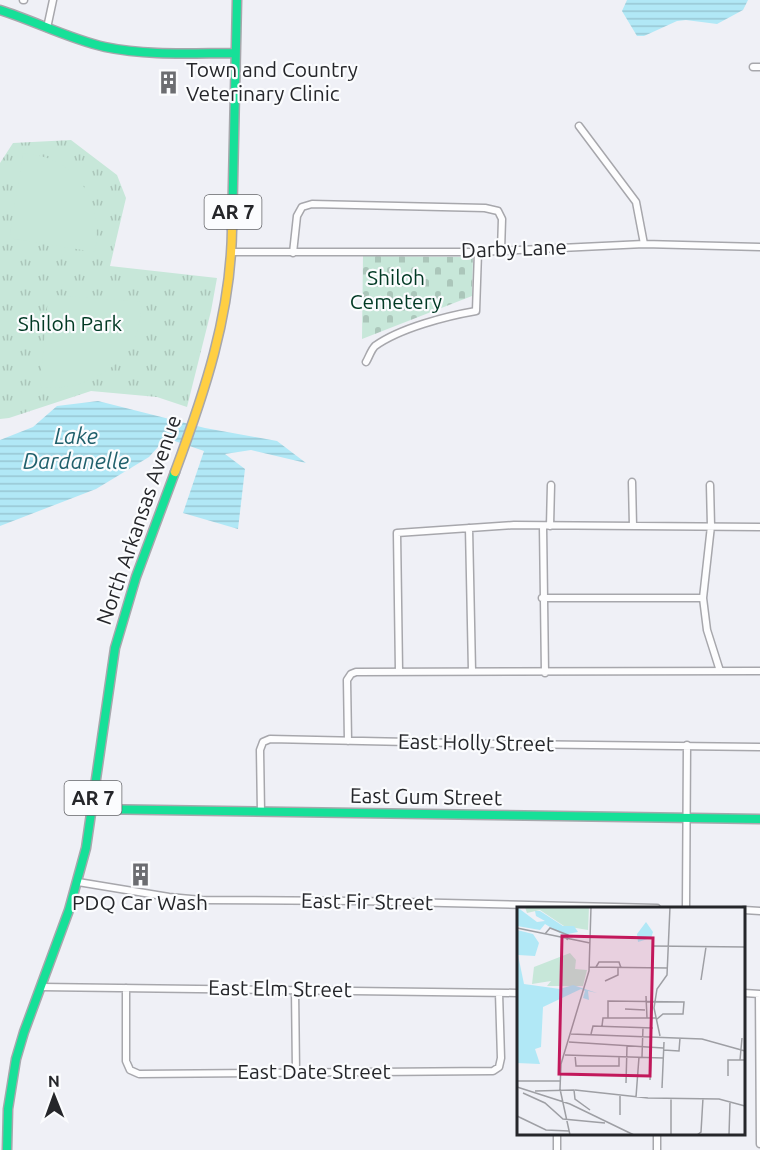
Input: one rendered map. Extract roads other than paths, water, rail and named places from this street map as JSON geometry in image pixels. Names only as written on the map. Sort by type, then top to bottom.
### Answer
[{"type":"main road","name":"North Arkansas Avenue","points":[[7,1150],[8,1108],[14,1068],[24,1032],[78,882],[92,809],[115,648],[121,624],[151,533],[211,369],[219,334],[229,283],[232,252],[237,0]]},
{"type":"main road","points":[[0,10],[106,47],[138,51],[235,53]]},
{"type":"main road","name":"East Gum Street","points":[[92,809],[760,819]]},
{"type":"street","points":[[47,28],[53,0]]},
{"type":"street","points":[[579,126],[636,202],[644,244]]},
{"type":"street","points":[[293,253],[297,216],[302,207],[312,204],[498,211],[502,219],[501,251]]},
{"type":"street","name":"Darby Lane","points":[[232,252],[477,252],[644,244],[760,247]]},
{"type":"street","points":[[366,362],[373,348],[394,336],[447,316],[477,311],[477,252]]},
{"type":"street","points":[[632,482],[633,526]]},
{"type":"street","points":[[544,673],[542,598],[551,485]]},
{"type":"street","points":[[710,485],[711,526],[703,598],[707,630],[720,671]]},
{"type":"street","points":[[399,671],[397,533],[547,526],[760,527]]},
{"type":"street","points":[[469,528],[472,671]]},
{"type":"street","points":[[542,598],[703,598]]},
{"type":"street","points":[[348,741],[347,680],[351,674],[356,672],[760,671]]},
{"type":"street","name":"East Holly Street","points":[[261,812],[260,750],[263,742],[270,738],[760,747]]},
{"type":"street","points":[[686,907],[687,745]]},
{"type":"street","name":"East Fir Street","points":[[78,882],[202,900],[359,901],[557,907]]},
{"type":"street","points":[[745,910],[760,911]]},
{"type":"street","name":"East Elm Street","points":[[41,987],[517,993]]},
{"type":"street","name":"East Date Street","points":[[126,988],[126,1061],[130,1070],[139,1074],[493,1071],[499,1067],[501,1058],[499,993]]},
{"type":"street","points":[[295,989],[296,1071]]},
{"type":"street","points":[[759,994],[760,1144]]},
{"type":"water","points":[[627,0],[748,0],[743,10],[717,24],[677,21],[644,36],[637,36],[622,11]]},
{"type":"water","name":"Lake Dardanelle","points":[[98,401],[205,428],[277,441],[306,463],[251,450],[225,454],[245,469],[238,529],[183,513],[204,451],[166,438],[149,457],[96,489],[0,526],[0,440],[33,427],[57,406]]},
{"type":"place","name":"Town and Country Veterinary Clinic","points":[[168,82]]},
{"type":"place","name":"PDQ Car Wash","points":[[140,875]]},
{"type":"park label","name":"Shiloh Cemetery","points":[[396,290]]},
{"type":"park label","name":"Shiloh Park","points":[[70,324]]}]
